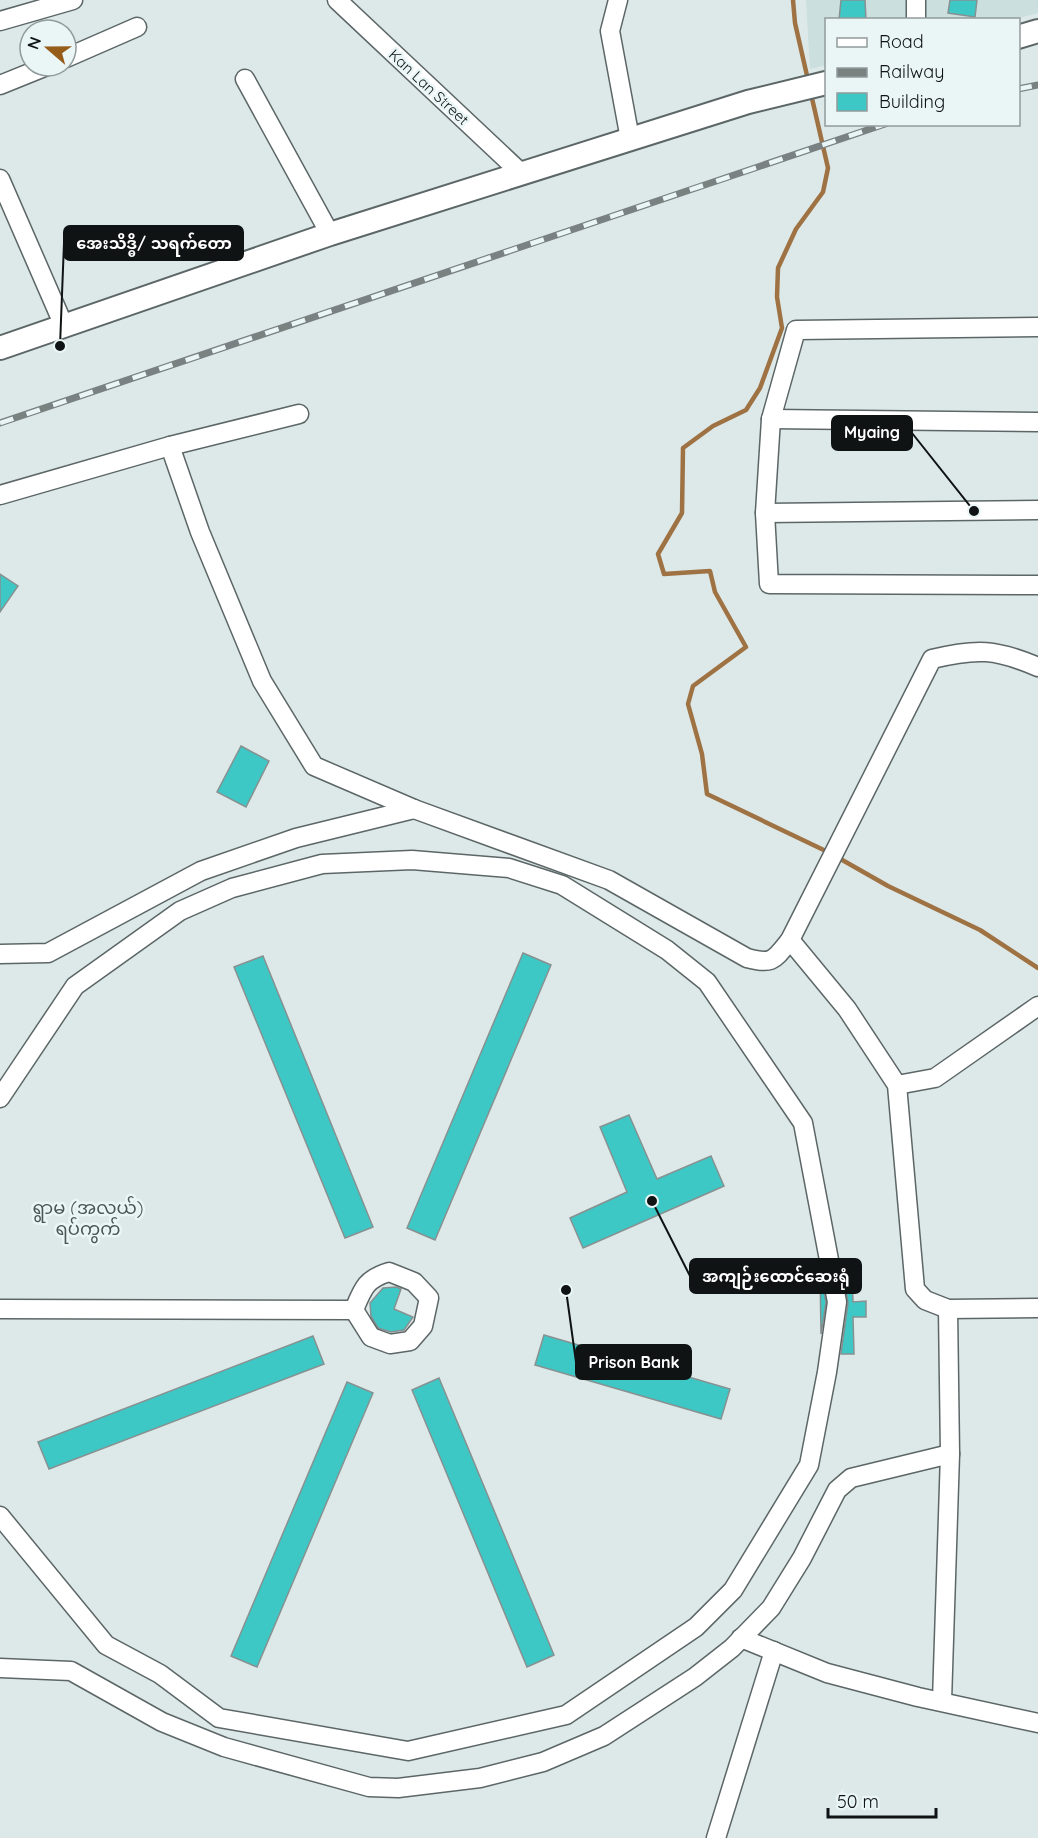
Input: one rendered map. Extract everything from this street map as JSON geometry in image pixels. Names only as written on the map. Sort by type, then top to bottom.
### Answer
[{"type":"main road","points":[[1020,36],[1038,32]]},
{"type":"main road","points":[[0,348],[330,234],[748,102],[819,85]]},
{"type":"street","points":[[0,21],[74,0]]},
{"type":"street","name":"Kan Lan Street","points":[[337,0],[521,173]]},
{"type":"street","points":[[618,0],[610,31],[630,139]]},
{"type":"street","points":[[916,0],[916,18]]},
{"type":"street","points":[[78,53],[137,27]]},
{"type":"street","points":[[0,85],[18,78]]},
{"type":"street","points":[[245,79],[330,234]]},
{"type":"street","points":[[0,179],[64,326]]},
{"type":"street","points":[[1038,327],[796,330],[771,419],[765,513],[769,584],[1038,585]]},
{"type":"street","points":[[0,495],[171,446],[299,414]]},
{"type":"street","points":[[771,419],[1038,422]]},
{"type":"street","points":[[171,446],[200,532],[262,681],[314,766],[414,808],[609,880],[747,958],[764,962],[774,959],[789,940],[932,659],[962,651],[1006,653],[1038,667]]},
{"type":"street","points":[[765,513],[1038,510]]},
{"type":"street","points":[[0,954],[48,953],[201,871],[296,838],[414,808]]},
{"type":"street","points":[[0,1098],[75,986],[180,911],[232,888],[322,864],[412,860],[509,868],[562,885],[667,950],[707,982],[803,1123],[837,1302],[827,1372],[809,1465],[733,1590],[696,1627],[566,1715],[408,1751],[219,1718],[160,1674],[106,1645],[0,1516]]},
{"type":"street","points":[[789,940],[847,1009],[897,1085],[915,1289],[926,1300],[948,1310],[1038,1308]]},
{"type":"street","points":[[897,1085],[935,1078],[1038,1006]]},
{"type":"street","points":[[389,1272],[414,1282],[429,1298],[423,1326],[410,1341],[390,1344],[371,1337],[354,1310],[362,1291],[372,1277],[389,1272]]},
{"type":"street","points":[[0,1309],[354,1310]]},
{"type":"street","points":[[942,1701],[950,1454],[948,1310]]},
{"type":"street","points":[[0,1668],[71,1671],[162,1722],[224,1748],[369,1787],[398,1788],[480,1778],[532,1764],[604,1736],[695,1677],[741,1638],[771,1608],[802,1558],[837,1490],[851,1479],[950,1454]]},
{"type":"street","points":[[741,1638],[827,1673],[1038,1723]]},
{"type":"street","points":[[716,1838],[774,1651]]},
{"type":"shaded area","points":[[806,0],[1038,0],[1038,13],[1019,18],[825,18],[825,65],[810,69]]},
{"type":"building","points":[[841,0],[865,0],[866,18],[839,18]]},
{"type":"building","points":[[950,0],[977,0],[975,17],[948,13]]},
{"type":"building","points":[[0,574],[18,586],[0,612]]},
{"type":"building","points":[[241,746],[269,761],[246,807],[217,792]]},
{"type":"building","points":[[523,953],[551,965],[435,1240],[407,1228]]},
{"type":"building","points":[[263,956],[373,1227],[345,1238],[234,967]]},
{"type":"building","points":[[629,1115],[657,1179],[711,1156],[724,1186],[583,1248],[570,1218],[627,1192],[600,1127]]},
{"type":"building","points":[[843,1271],[852,1271],[853,1302],[866,1301],[866,1317],[853,1317],[854,1354],[841,1354],[848,1303]]},
{"type":"building","points":[[820,1272],[826,1302],[821,1334]]},
{"type":"building","points":[[383,1288],[401,1289],[394,1309],[413,1317],[404,1330],[391,1332],[378,1328],[371,1316],[370,1303]]},
{"type":"building","points":[[544,1335],[730,1389],[721,1419],[535,1365]]},
{"type":"building","points":[[313,1336],[324,1364],[49,1469],[38,1442]]},
{"type":"building","points":[[439,1378],[554,1655],[527,1667],[412,1390]]},
{"type":"building","points":[[347,1382],[373,1393],[257,1667],[231,1656]]},
{"type":"waterway","points":[[793,0],[795,23],[808,80]]},
{"type":"waterway","points":[[811,94],[828,168],[823,192],[796,229],[778,268],[777,297],[782,328],[760,388],[746,410],[713,426],[683,448],[682,513],[658,554],[664,574],[710,571],[715,592],[746,647],[693,686],[688,704],[702,754],[707,794],[830,853]]},
{"type":"waterway","points":[[837,857],[888,886],[980,930],[1038,968]]},
{"type":"railway","points":[[1020,89],[1038,85]]},
{"type":"railway","points":[[0,423],[879,126]]},
{"type":"place","name":"အေးသိဒ္ဓိ/ သရက်တော","points":[[60,346]]},
{"type":"place","name":"Myaing","points":[[974,511]]},
{"type":"place","name":"အကျဉ်းထောင်ဆေးရုံ","points":[[652,1201]]},
{"type":"place","name":"Prison Bank","points":[[566,1290]]},
{"type":"district","name":"ရွာမ (အလယ်) ရပ်ကွက်","points":[[88,1217]]}]
